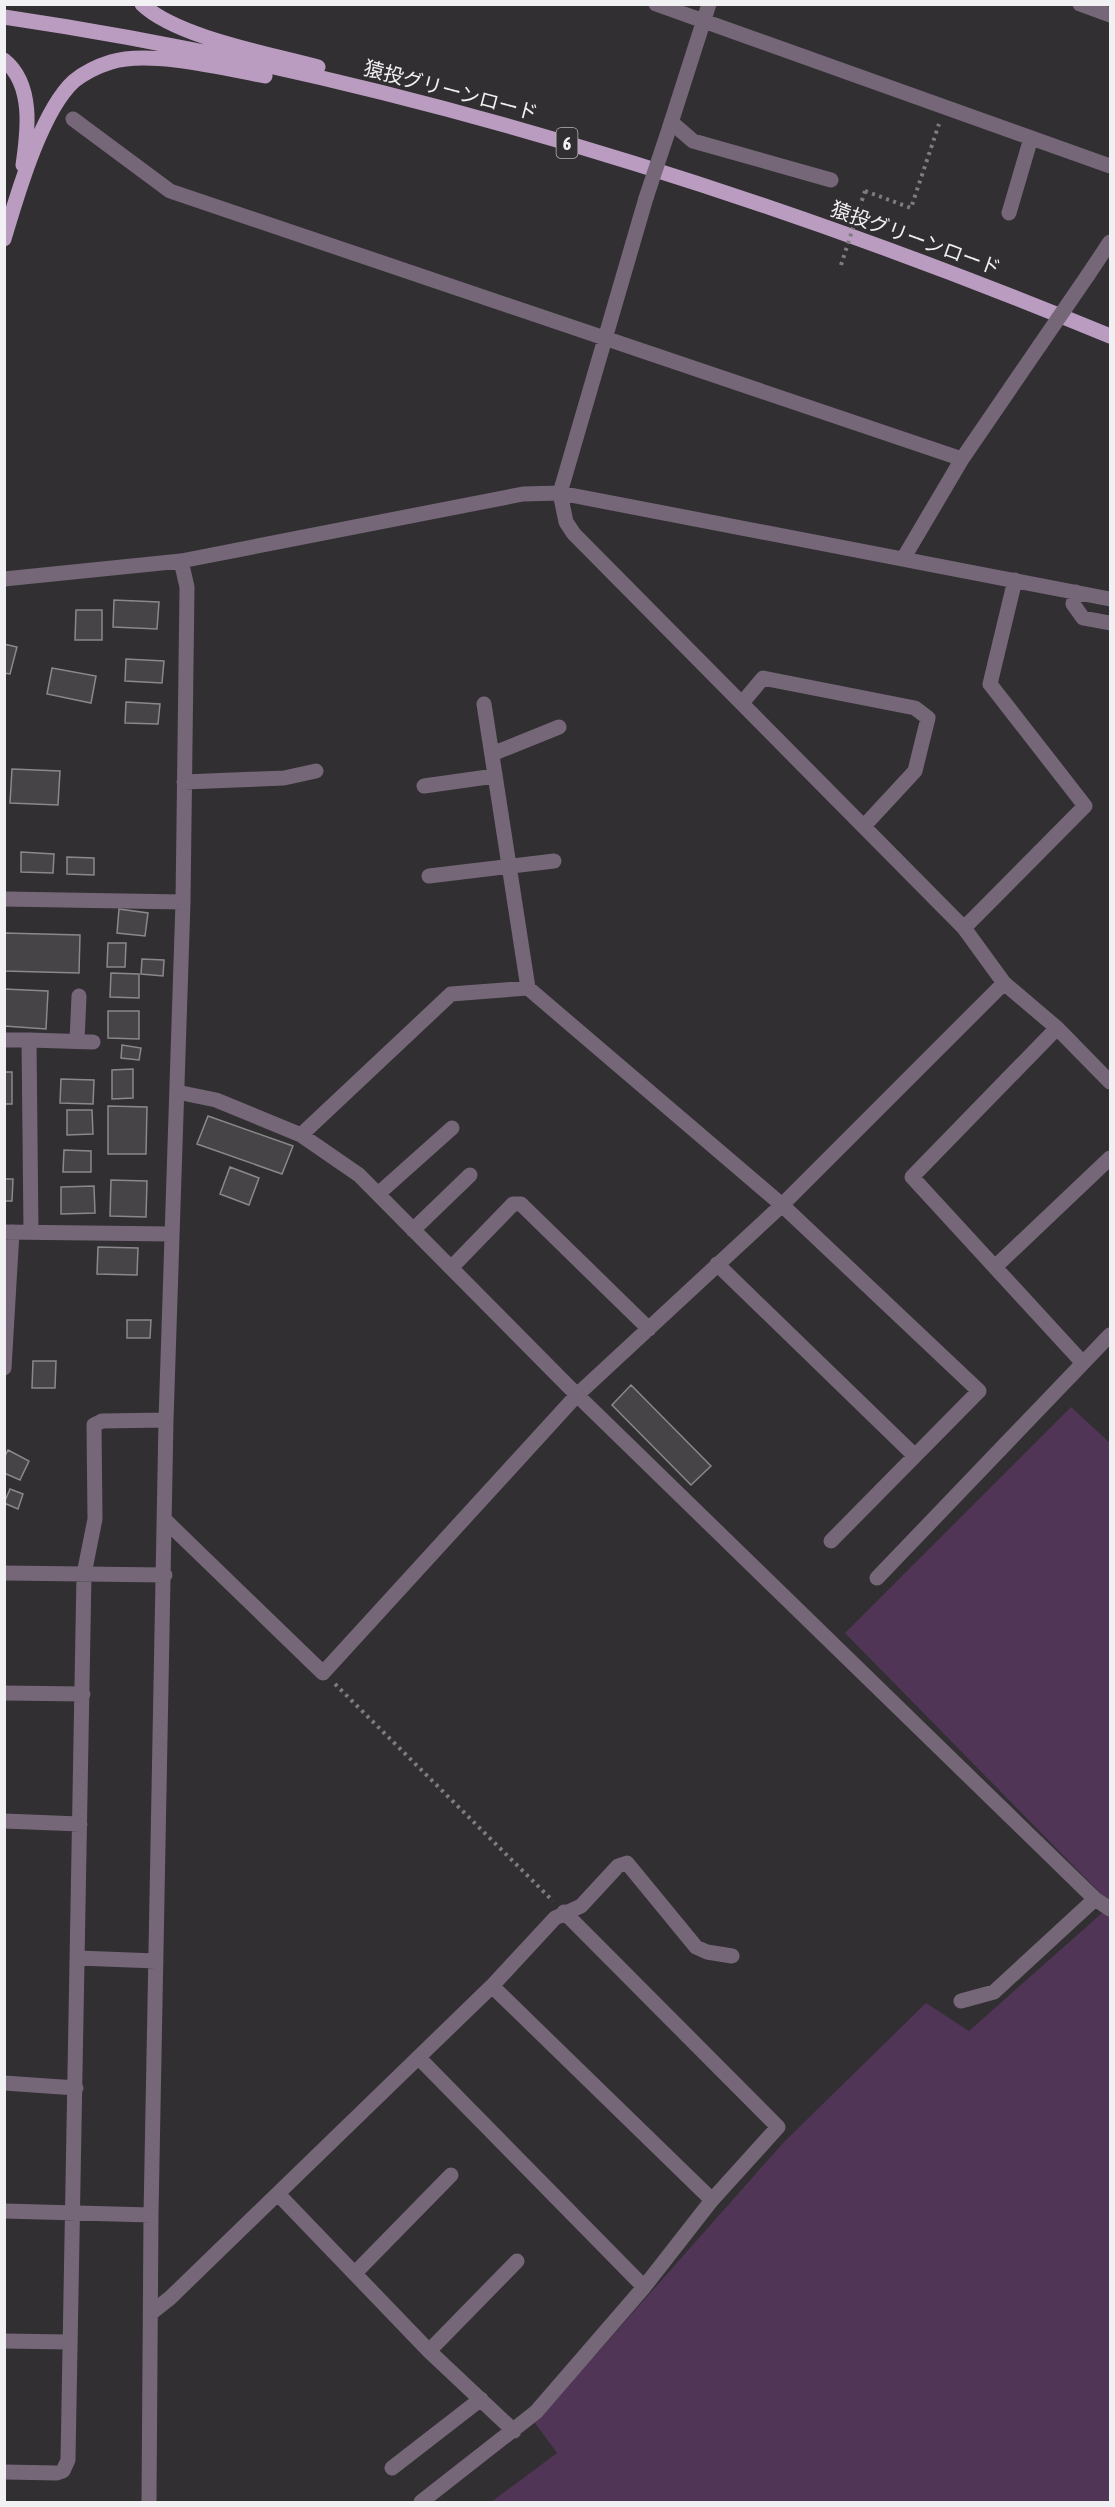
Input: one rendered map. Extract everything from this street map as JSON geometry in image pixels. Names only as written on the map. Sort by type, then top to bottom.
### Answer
[{"type":"main road","points":[[142,4],[154,16],[192,32],[446,103],[494,123]]},
{"type":"main road","name":"猿投グリーンロード","points":[[4,17],[262,65],[494,123],[686,179],[789,214],[894,251],[1110,336]]},
{"type":"main road","points":[[4,239],[21,186],[49,118],[61,96],[74,81],[111,62],[154,59],[198,64],[413,101]]},
{"type":"main road","points":[[4,60],[19,79],[25,101],[26,144],[21,186]]},
{"type":"street","points":[[656,4],[1110,166]]},
{"type":"street","points":[[709,4],[603,339],[560,493],[566,522],[574,534],[865,825],[964,928],[1004,983],[1057,1029],[1110,1082]]},
{"type":"street","points":[[1080,4],[1110,15]]},
{"type":"street","points":[[73,119],[170,191],[962,459]]},
{"type":"street","points":[[670,124],[693,141],[831,180]]},
{"type":"street","points":[[1009,213],[1031,138]]},
{"type":"street","points":[[903,560],[962,459],[1110,242]]},
{"type":"street","points":[[4,579],[181,561],[523,494],[560,493],[1110,599]]},
{"type":"street","points":[[149,2502],[151,2215],[165,1575],[166,1420],[183,902],[186,587],[181,561]]},
{"type":"street","points":[[964,928],[1084,806],[990,684],[1015,580]]},
{"type":"street","points":[[1076,592],[1073,603],[1083,618],[1110,623]]},
{"type":"street","points":[[742,703],[763,678],[915,708],[928,718],[915,771],[865,825]]},
{"type":"street","points":[[484,704],[528,988],[782,1205],[979,1391],[831,1541]]},
{"type":"street","points":[[492,754],[558,727]]},
{"type":"street","points":[[184,782],[284,778],[315,771]]},
{"type":"street","points":[[424,786],[495,776]]},
{"type":"street","points":[[429,876],[554,861]]},
{"type":"street","points":[[4,899],[183,902]]},
{"type":"street","points":[[166,1521],[324,1673],[577,1395],[782,1205],[1004,983]]},
{"type":"street","points":[[301,1135],[451,994],[528,988]]},
{"type":"street","points":[[77,1041],[79,996]]},
{"type":"street","points":[[1057,1029],[912,1177],[1082,1362]]},
{"type":"street","points":[[4,1040],[93,1042]]},
{"type":"street","points":[[29,1040],[31,1232]]},
{"type":"street","points":[[177,1092],[216,1100],[301,1135],[359,1175],[577,1395],[1095,1899],[1110,1909]]},
{"type":"street","points":[[378,1194],[452,1128]]},
{"type":"street","points":[[994,1267],[1110,1158]]},
{"type":"street","points":[[413,1230],[470,1175]]},
{"type":"street","points":[[451,1268],[513,1204],[521,1204],[648,1329]]},
{"type":"street","points":[[4,1368],[8,1232],[172,1234]]},
{"type":"street","points":[[717,1264],[915,1456]]},
{"type":"street","points":[[877,1578],[1110,1335]]},
{"type":"street","points":[[4,2472],[63,2471],[68,2460],[68,2342],[76,2088],[84,1574],[95,1519],[94,1425],[102,1422],[166,1420]]},
{"type":"street","points":[[4,1573],[165,1575]]},
{"type":"street","points":[[4,1693],[83,1694]]},
{"type":"street","points":[[4,1821],[80,1824]]},
{"type":"street","points":[[151,2313],[171,2298],[419,2058],[492,1986],[555,1918],[581,1906],[618,1866],[627,1863],[696,1947],[707,1952],[732,1956]]},
{"type":"street","points":[[961,2001],[994,1992],[1095,1899]]},
{"type":"street","points":[[421,2502],[536,2412],[644,2287],[712,2200],[778,2127],[564,1912]]},
{"type":"street","points":[[78,1958],[156,1961]]},
{"type":"street","points":[[492,1986],[712,2200]]},
{"type":"street","points":[[419,2058],[644,2287]]},
{"type":"street","points":[[4,2083],[76,2088]]},
{"type":"street","points":[[356,2272],[452,2175]]},
{"type":"street","points":[[278,2194],[356,2272],[429,2351],[514,2431]]},
{"type":"street","points":[[4,2211],[151,2215]]},
{"type":"street","points":[[429,2351],[517,2261]]},
{"type":"street","points":[[4,2341],[68,2342]]},
{"type":"street","points":[[392,2468],[480,2399]]},
{"type":"path","points":[[842,265],[865,191],[911,208],[945,107]]},
{"type":"path","points":[[324,1673],[564,1912]]},
{"type":"shaded area","points":[[1071,1407],[1110,1443],[1110,1903],[845,1633]]},
{"type":"shaded area","points":[[1110,1906],[1110,2502],[491,2502],[557,2453],[535,2423],[784,2142],[926,2003],[969,2031]]},
{"type":"building","points":[[114,600],[159,602],[157,629],[113,627]]},
{"type":"building","points":[[76,610],[102,610],[102,640],[75,640]]},
{"type":"building","points":[[4,644],[17,647],[10,674],[4,673]]},
{"type":"building","points":[[126,659],[164,661],[162,683],[125,681]]},
{"type":"building","points":[[52,668],[96,676],[91,703],[47,694]]},
{"type":"building","points":[[126,702],[160,704],[158,724],[125,723]]},
{"type":"building","points":[[12,769],[60,771],[58,805],[10,803]]},
{"type":"building","points":[[21,852],[54,854],[53,873],[21,872]]},
{"type":"building","points":[[67,857],[94,858],[94,875],[67,874]]},
{"type":"building","points":[[119,909],[148,913],[145,936],[117,933]]},
{"type":"building","points":[[4,933],[80,935],[79,973],[4,971]]},
{"type":"building","points":[[108,943],[126,943],[125,967],[107,967]]},
{"type":"building","points":[[142,959],[164,960],[163,976],[141,974]]},
{"type":"building","points":[[111,973],[139,974],[139,998],[110,997]]},
{"type":"building","points":[[4,989],[48,991],[46,1029],[4,1026]]},
{"type":"building","points":[[108,1011],[139,1011],[139,1039],[108,1038]]},
{"type":"building","points":[[122,1045],[141,1048],[139,1060],[121,1058]]},
{"type":"building","points":[[133,1069],[133,1098],[112,1099],[112,1070]]},
{"type":"building","points":[[4,1072],[12,1072],[12,1104],[4,1104]]},
{"type":"building","points":[[61,1079],[94,1080],[93,1104],[60,1103]]},
{"type":"building","points":[[108,1106],[147,1107],[146,1154],[108,1154]]},
{"type":"building","points":[[67,1110],[92,1110],[93,1134],[67,1135]]},
{"type":"building","points":[[208,1116],[293,1146],[282,1174],[197,1144]]},
{"type":"building","points":[[64,1150],[91,1151],[91,1172],[63,1172]]},
{"type":"building","points":[[230,1167],[259,1178],[249,1205],[220,1194]]},
{"type":"building","points":[[4,1179],[13,1179],[12,1201],[4,1201]]},
{"type":"building","points":[[111,1180],[147,1181],[146,1217],[110,1216]]},
{"type":"building","points":[[94,1186],[95,1213],[61,1214],[61,1187]]},
{"type":"building","points":[[98,1247],[138,1248],[137,1275],[97,1274]]},
{"type":"building","points":[[127,1320],[151,1320],[150,1338],[127,1338]]},
{"type":"building","points":[[33,1361],[56,1361],[55,1388],[32,1388]]},
{"type":"building","points":[[631,1385],[711,1466],[691,1485],[612,1405]]},
{"type":"building","points":[[8,1450],[29,1461],[20,1480],[4,1473],[4,1458]]},
{"type":"building","points":[[10,1489],[23,1494],[18,1509],[4,1503]]}]
